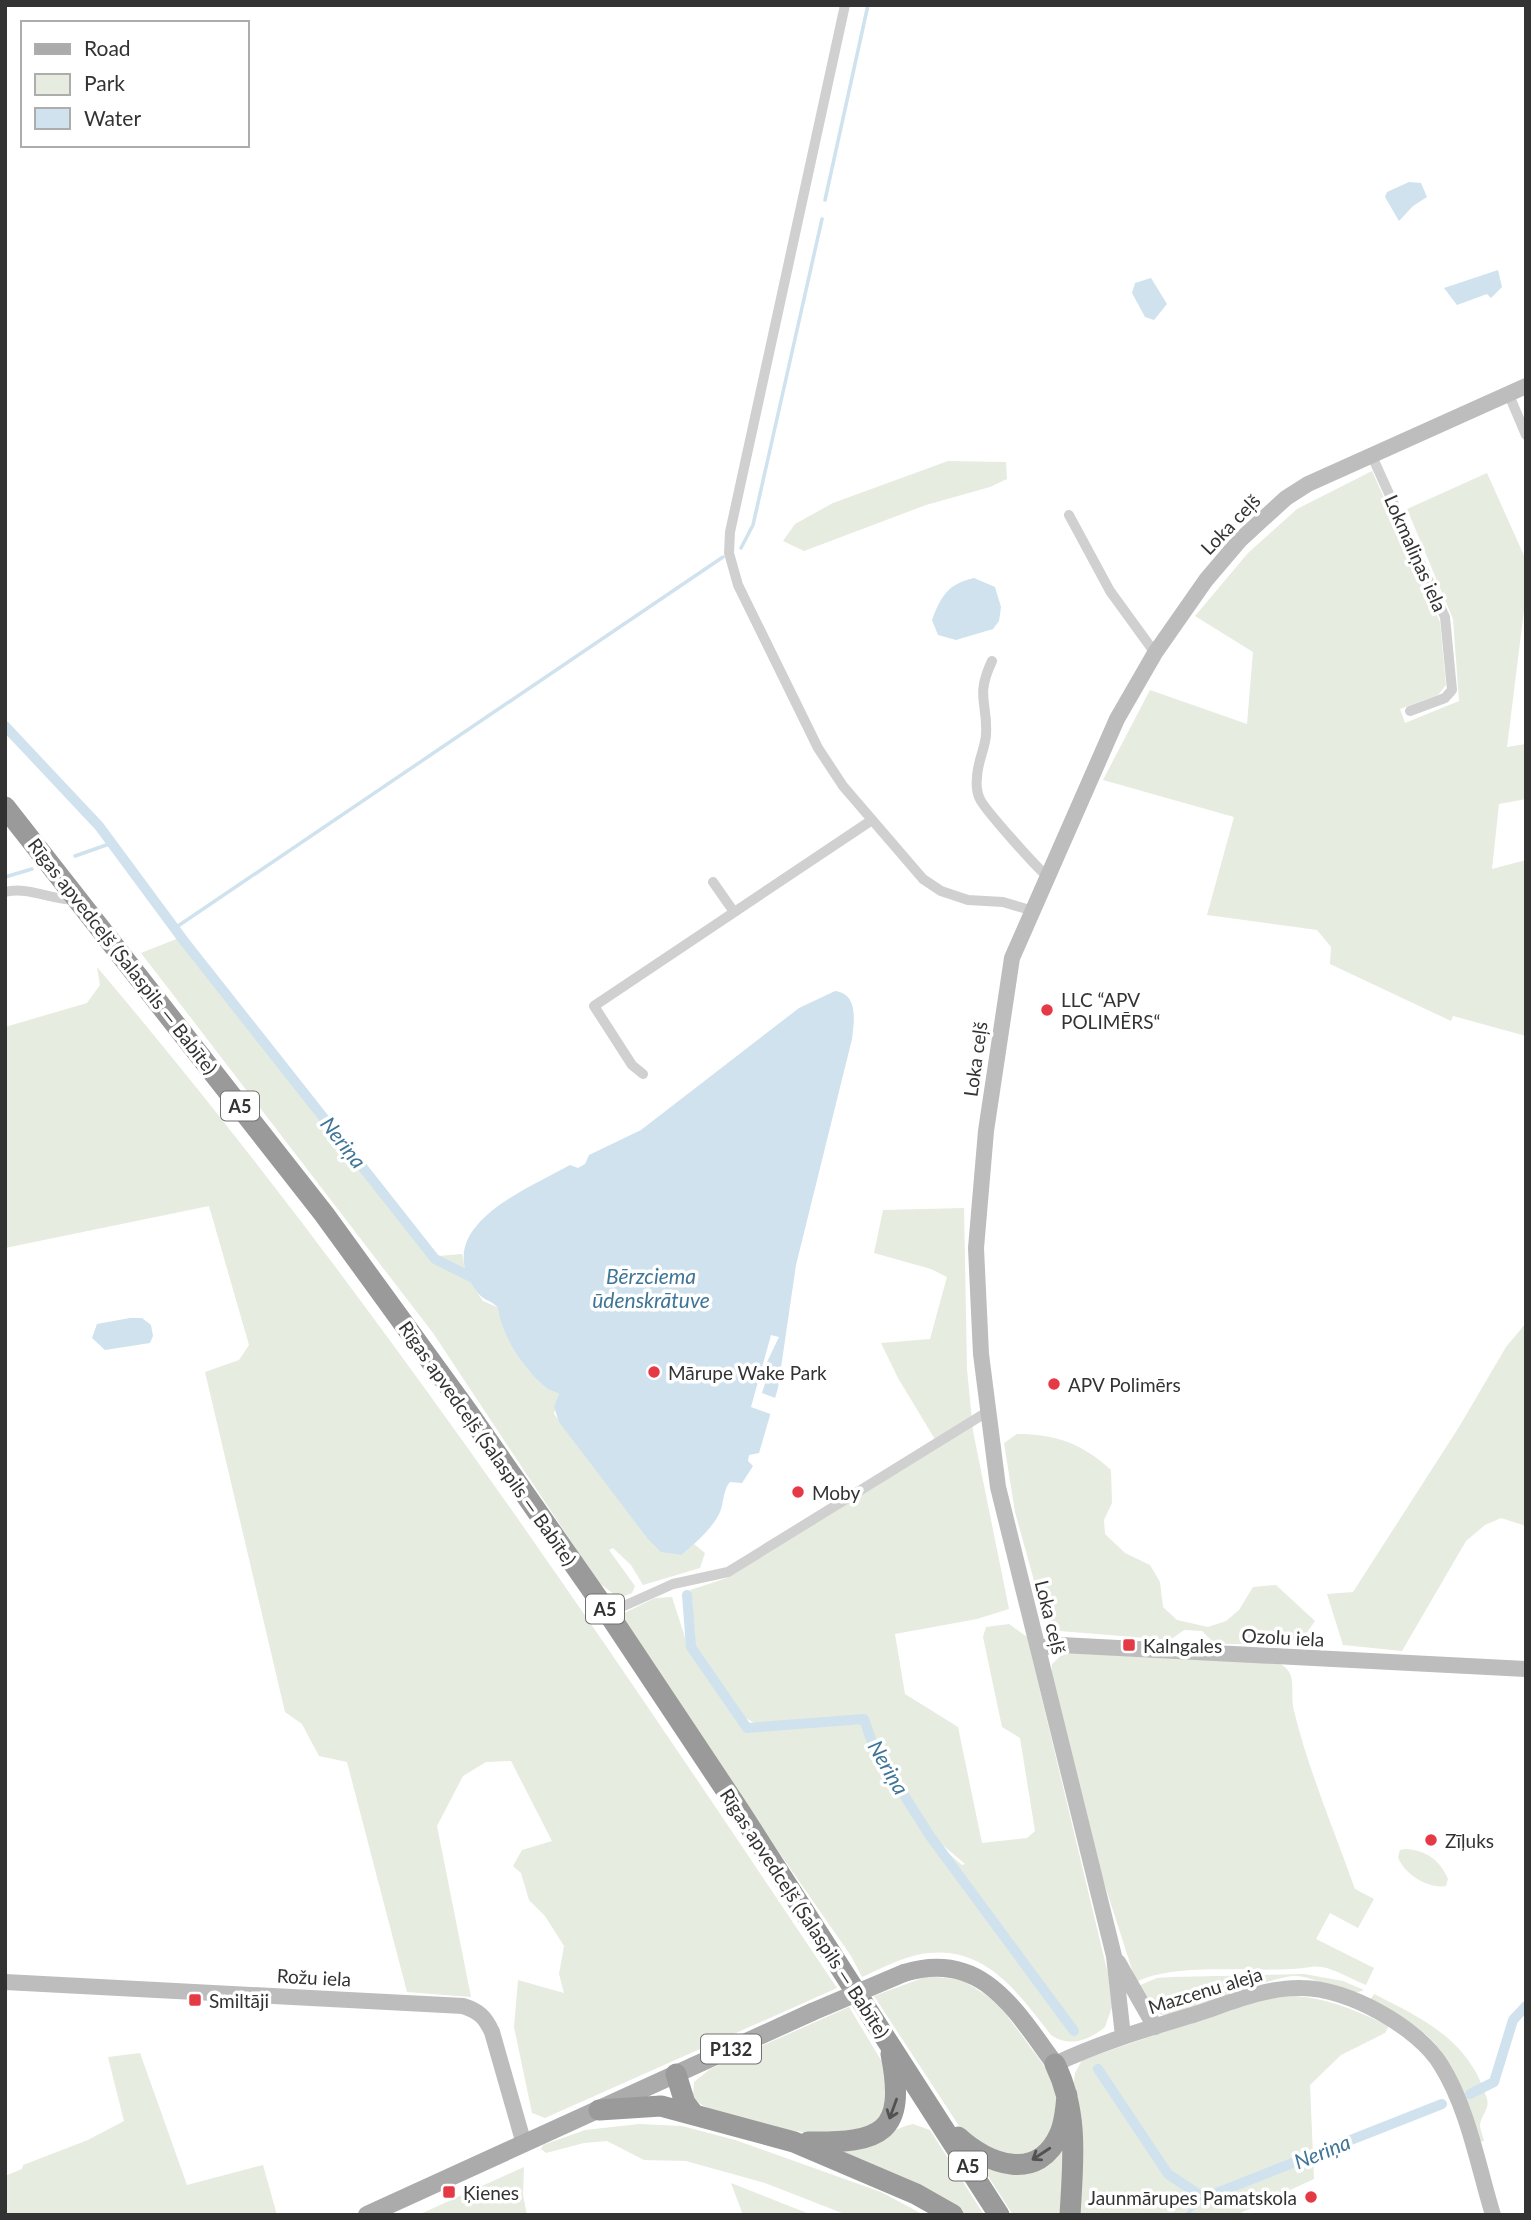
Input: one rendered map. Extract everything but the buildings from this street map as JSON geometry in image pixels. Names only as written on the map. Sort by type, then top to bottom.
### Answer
[{"type":"highway","name":"Rīgas apvedceļš (Salaspils — Babīte)","points":[[5,807],[324,1214],[608,1613],[999,2215]]},
{"type":"highway","points":[[794,2142],[852,2143],[868,2138],[883,2127],[893,2115],[897,2098],[888,2042]]},
{"type":"highway","points":[[1055,2064],[1067,2095],[1074,2127],[1070,2215]]},
{"type":"highway","points":[[676,2074],[685,2103],[692,2112]]},
{"type":"highway","points":[[936,2117],[982,2157],[1014,2165],[1038,2158],[1053,2146],[1060,2134],[1067,2095]]},
{"type":"highway","points":[[599,2110],[649,2104],[692,2112],[794,2142],[907,2189],[953,2215]]},
{"type":"main road","name":"Loka ceļš","points":[[1123,2036],[1114,1956],[1003,1511],[987,1412],[977,1272],[980,1185],[1012,958],[1030,910],[1117,719],[1155,653],[1206,580],[1240,540],[1286,498],[1371,454],[1526,386]]},
{"type":"main road","name":"Ozolu iela","points":[[1038,1648],[1061,1645],[1526,1669]]},
{"type":"main road","name":"Loka ceļš","points":[[1114,1956],[1155,2027]]},
{"type":"main road","name":"P132","points":[[367,2215],[904,1973],[935,1967],[973,1974],[1013,2006],[1055,2064]]},
{"type":"main road","name":"Rožu iela","points":[[5,1982],[463,2006],[477,2010],[486,2018],[492,2032],[524,2144]]},
{"type":"main road","name":"Mazcenu aleja","points":[[1055,2064],[1123,2036],[1257,1994],[1303,1987],[1344,1998],[1411,2030],[1431,2051],[1449,2078],[1493,2215]]},
{"type":"street","points":[[845,5],[733,519],[729,553],[738,585],[818,748],[843,786],[872,821],[923,879],[941,891],[968,900],[1003,902],[1030,910]]},
{"type":"street","points":[[1509,395],[1526,435]]},
{"type":"street","name":"Lokmaliņas iela","points":[[1371,454],[1445,617],[1452,690],[1445,698],[1410,711]]},
{"type":"street","points":[[1069,515],[1110,591],[1155,653]]},
{"type":"street","points":[[992,661],[982,681],[986,735],[977,778],[979,798],[989,814],[1047,876]]},
{"type":"street","points":[[643,1074],[632,1065],[592,1002],[872,821]]},
{"type":"street","points":[[713,882],[734,912]]},
{"type":"street","points":[[5,892],[33,892],[58,900],[80,900]]},
{"type":"street","points":[[608,1613],[673,1584],[728,1572],[987,1412]]},
{"type":"green space","points":[[948,461],[1006,462],[1007,479],[990,487],[926,505],[804,551],[783,541],[795,524],[833,503]]},
{"type":"green space","points":[[1372,471],[1440,622],[1446,685],[1438,695],[1400,709],[1405,723],[1459,701],[1453,619],[1407,509],[1487,473],[1526,560],[1526,594],[1507,747],[1526,744],[1526,799],[1499,804],[1492,869],[1526,860],[1526,1036],[1453,1016],[1451,1021],[1330,964],[1331,947],[1317,930],[1207,915],[1234,817],[1103,780],[1150,690],[1247,724],[1253,652],[1195,616],[1248,553],[1297,509]]},
{"type":"green space","points":[[184,936],[438,1256],[462,1254],[466,1274],[483,1301],[499,1308],[504,1329],[521,1360],[547,1389],[559,1394],[554,1414],[569,1433],[682,1555],[694,1544],[705,1553],[700,1568],[643,1585],[631,1565],[613,1548],[609,1550],[635,1586],[632,1593],[619,1598],[598,1582],[433,1333],[141,953]]},
{"type":"green space","points":[[97,967],[197,1089],[389,1339],[572,1596],[837,1988],[545,2118],[532,2113],[514,2027],[518,1980],[564,1993],[559,1974],[564,1946],[545,1916],[529,1900],[521,1873],[513,1866],[522,1850],[552,1841],[511,1761],[486,1762],[463,1776],[437,1826],[471,1997],[407,1992],[347,1762],[319,1756],[302,1724],[285,1712],[205,1372],[239,1360],[249,1345],[209,1206],[5,1248],[5,1027],[87,1003],[100,985]]},
{"type":"green space","points":[[964,1208],[967,1369],[973,1431],[1009,1609],[977,1619],[895,1634],[905,1694],[958,1727],[982,1843],[1027,1838],[1035,1831],[1020,1738],[1002,1727],[983,1637],[986,1627],[1009,1624],[1027,1637],[1108,1974],[1112,2007],[1105,2027],[1092,2036],[1072,2042],[1051,2035],[1010,1986],[979,1962],[960,1955],[917,1955],[862,1977],[851,1956],[619,1622],[620,1615],[655,1598],[672,1597],[688,1647],[745,1730],[861,1724],[872,1749],[905,1796],[927,1835],[962,1865],[965,1864],[931,1835],[906,1790],[876,1749],[864,1718],[756,1724],[742,1716],[692,1643],[693,1605],[690,1590],[727,1578],[939,1446],[898,1378],[881,1343],[930,1339],[947,1277],[931,1269],[874,1253],[883,1210]]},
{"type":"green space","points":[[1526,1323],[1526,1526],[1501,1518],[1485,1525],[1466,1541],[1402,1651],[1343,1645],[1327,1594],[1353,1592],[1459,1427],[1506,1347]]},
{"type":"green space","points":[[1017,1434],[1044,1436],[1068,1442],[1090,1453],[1111,1470],[1112,1503],[1104,1520],[1105,1534],[1125,1553],[1150,1565],[1160,1582],[1163,1607],[1177,1620],[1208,1627],[1226,1621],[1239,1610],[1253,1587],[1276,1585],[1315,1621],[1303,1638],[1281,1644],[1215,1644],[1202,1631],[1184,1630],[1170,1640],[1060,1631],[1045,1620],[1015,1512],[1004,1443]]},
{"type":"green space","points":[[1066,1651],[1280,1664],[1286,1668],[1291,1678],[1294,1711],[1307,1756],[1355,1889],[1374,1899],[1358,1928],[1330,1913],[1316,1939],[1374,1968],[1366,1985],[1332,1970],[1318,1967],[1175,1971],[1136,1982],[1101,1873],[1051,1677],[1052,1664]]},
{"type":"green space","points":[[1400,1850],[1419,1851],[1436,1861],[1448,1879],[1446,1886],[1424,1883],[1411,1874],[1398,1857]]},
{"type":"green space","points":[[1304,1974],[1343,1981],[1364,1990],[1348,1992],[1296,1976],[1263,1983],[1202,2007],[1168,2015],[1154,2011],[1138,1986],[1157,1978]]},
{"type":"green space","points":[[928,1976],[962,1980],[997,2002],[1048,2071],[1057,2095],[1057,2128],[1034,2152],[1005,2158],[965,2135],[874,1996]]},
{"type":"green space","points":[[1374,1994],[1443,2034],[1469,2062],[1487,2099],[1480,2125],[1484,2141],[1479,2142],[1457,2080],[1441,2051],[1418,2028],[1370,2000]]},
{"type":"green space","points":[[1293,1996],[1331,2002],[1389,2026],[1385,2033],[1341,2055],[1310,2085],[1314,2179],[1236,2215],[1076,2215],[1079,2121],[1074,2082],[1075,2073],[1082,2060],[1256,2000]]},
{"type":"green space","points":[[849,2007],[887,2070],[886,2110],[870,2129],[829,2134],[776,2128],[724,2115],[693,2097],[694,2082],[710,2069]]},
{"type":"green space","points":[[140,2053],[187,2185],[263,2165],[277,2215],[5,2215],[5,2176],[22,2169],[23,2165],[88,2140],[124,2121],[108,2057]]},
{"type":"green space","points":[[639,2124],[682,2126],[735,2140],[881,2192],[924,2215],[847,2215],[765,2183],[686,2161],[644,2160],[607,2141],[584,2143],[546,2153],[541,2149],[543,2145],[585,2130]]},
{"type":"green space","points":[[913,2124],[930,2130],[984,2215],[966,2215],[926,2192],[838,2151],[868,2144]]},
{"type":"green space","points":[[1067,2147],[1065,2215],[1013,2215],[981,2165]]},
{"type":"green space","points":[[524,2167],[523,2195],[527,2215],[418,2215]]},
{"type":"green space","points":[[731,2183],[812,2215],[743,2215]]},
{"type":"water","points":[[1409,182],[1421,183],[1427,197],[1413,206],[1399,221],[1385,197],[1387,192]]},
{"type":"water","points":[[1498,270],[1502,287],[1491,298],[1487,294],[1457,305],[1444,288]]},
{"type":"water","points":[[1151,278],[1167,304],[1154,320],[1145,317],[1132,293],[1135,283]]},
{"type":"water","points":[[974,578],[995,587],[1001,607],[999,621],[993,629],[956,640],[938,635],[932,620],[942,598],[958,584]]},
{"type":"water","name":"Bērzciema ūdenskrātuve","points":[[835,991],[843,993],[851,1003],[854,1017],[852,1039],[796,1265],[778,1388],[759,1453],[749,1455],[748,1461],[753,1466],[742,1483],[730,1482],[720,1512],[703,1535],[682,1555],[661,1552],[648,1539],[559,1422],[554,1407],[559,1394],[546,1387],[528,1370],[509,1340],[498,1308],[474,1288],[464,1266],[465,1246],[475,1228],[490,1212],[510,1198],[570,1165],[578,1168],[585,1164],[589,1155],[641,1130],[799,1008]]},
{"type":"water","points":[[142,1318],[151,1325],[153,1336],[150,1343],[105,1350],[92,1338],[97,1324]]},
{"type":"pier","points":[[771,1335],[779,1337],[767,1362],[771,1364],[762,1393],[778,1399],[773,1415],[751,1407]]},
{"type":"waterway","points":[[825,200],[868,5]]},
{"type":"waterway","points":[[741,548],[753,525],[822,219]]},
{"type":"waterway","points":[[175,928],[723,557]]},
{"type":"waterway","name":"Neriņa","points":[[5,726],[99,826],[184,941],[435,1259],[477,1280]]},
{"type":"waterway","points":[[75,856],[112,843]]},
{"type":"waterway","points":[[5,877],[32,869]]},
{"type":"waterway","name":"Neriņa","points":[[687,1595],[691,1647],[747,1728],[864,1719],[874,1748],[930,1836],[1074,2031]]},
{"type":"waterway","name":"Neriņa","points":[[1470,2094],[1494,2082],[1513,2020],[1526,2006]]},
{"type":"waterway","name":"Neriņa","points":[[1098,2069],[1168,2174],[1204,2198],[1442,2104]]},
{"type":"waterway","points":[[1186,2215],[1204,2198]]},
{"type":"place","name":"LLC “APV POLIMĒRS“","points":[[1047,1010]]},
{"type":"place","name":"Mārupe Wake Park","points":[[654,1372]]},
{"type":"place","name":"APV Polimērs","points":[[1054,1384]]},
{"type":"place","name":"Moby","points":[[798,1492]]},
{"type":"place","name":"Kalngales","points":[[1129,1645]]},
{"type":"place","name":"Zīļuks","points":[[1431,1840]]},
{"type":"place","name":"Smiltāji","points":[[195,2000]]},
{"type":"place","name":"Ķienes","points":[[449,2192]]},
{"type":"place","name":"Jaunmārupes Pamatskola","points":[[1311,2197]]}]
